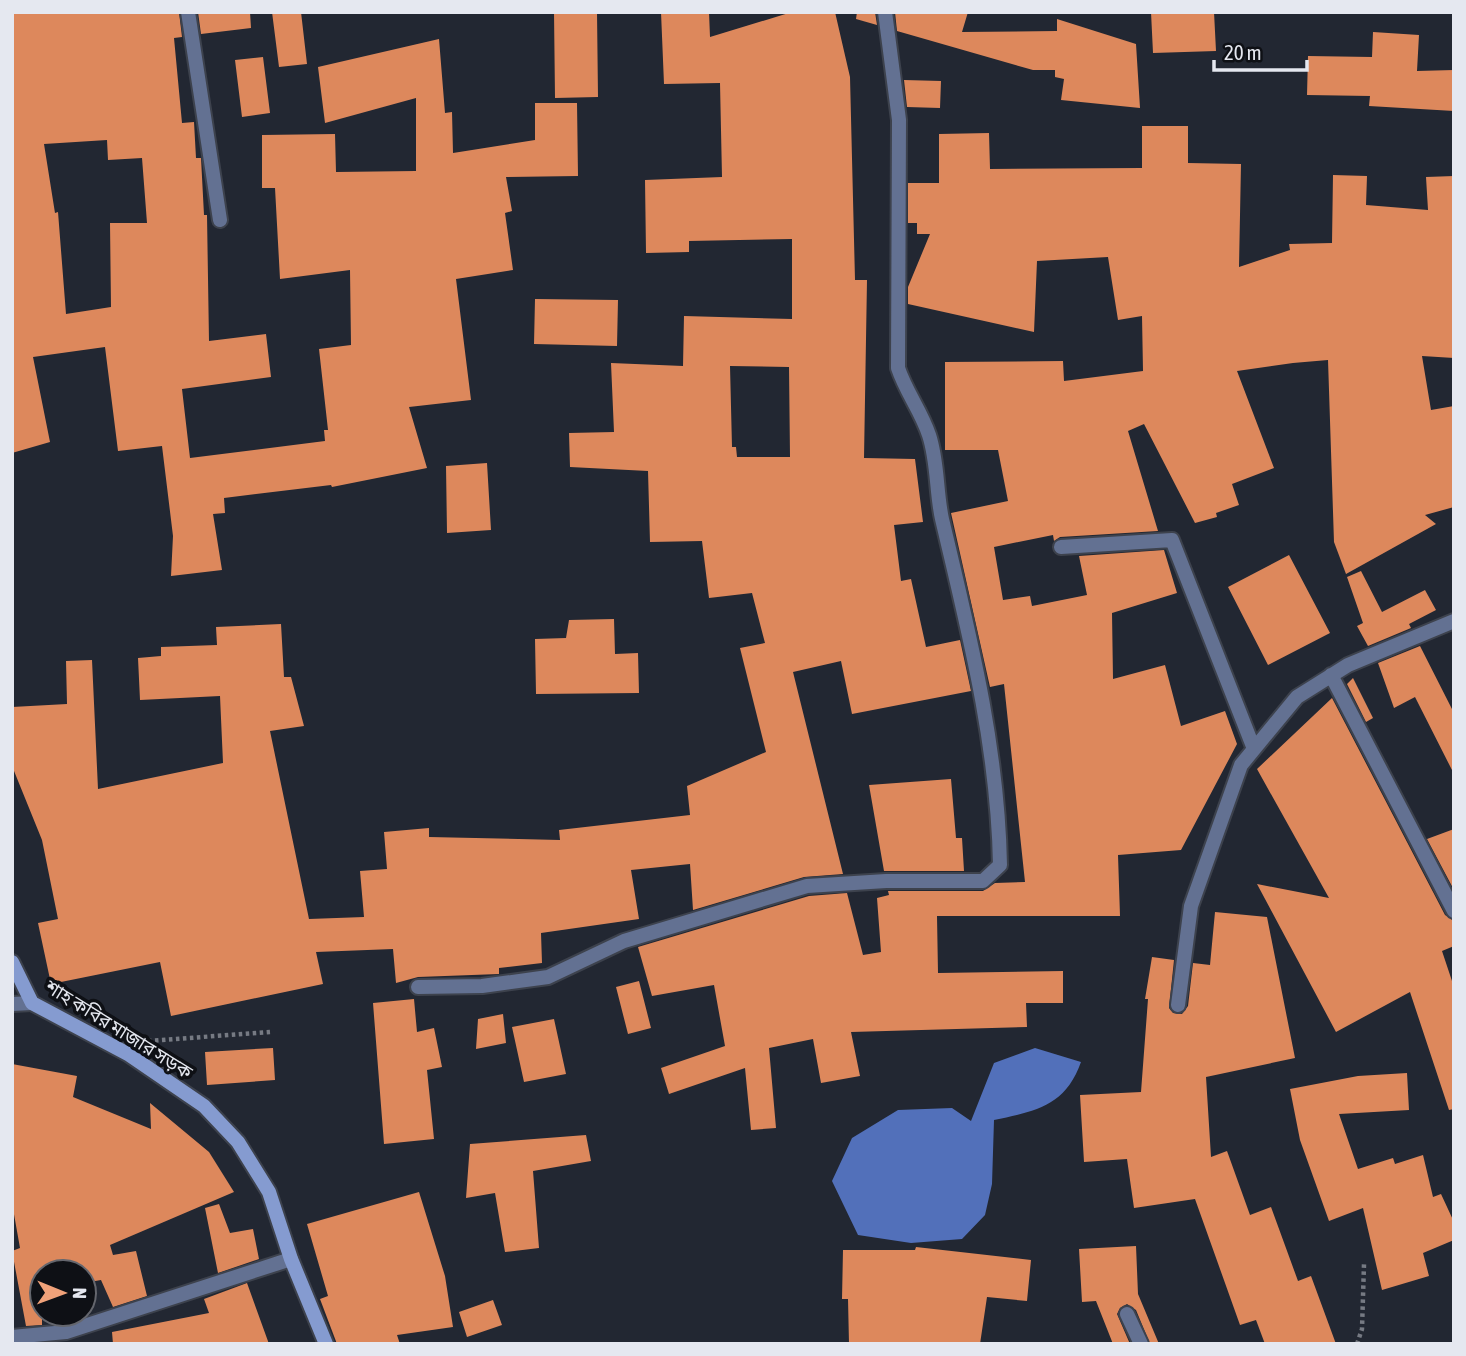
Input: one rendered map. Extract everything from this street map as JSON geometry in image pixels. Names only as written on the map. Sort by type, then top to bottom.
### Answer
[{"type":"main road","name":"শাহ কবির মাজার সড়ক","points":[[12,962],[32,1003],[112,1044],[204,1106],[239,1142],[269,1192],[291,1259],[327,1344]]},
{"type":"street","points":[[188,12],[220,220]]},
{"type":"street","points":[[418,987],[482,986],[548,977],[624,942],[807,887],[886,881],[983,881],[1000,865],[999,809],[993,761],[968,629],[941,514],[930,437],[914,398],[905,388],[898,369],[899,120],[885,12]]},
{"type":"street","points":[[1061,547],[1172,540],[1254,749]]},
{"type":"street","points":[[1178,1005],[1191,906],[1241,765],[1297,697],[1348,665],[1454,621]]},
{"type":"street","points":[[1331,675],[1454,911]]},
{"type":"street","points":[[12,1004],[32,1003]]},
{"type":"street","points":[[12,1337],[66,1332],[291,1259]]},
{"type":"street","points":[[1128,1314],[1141,1344]]},
{"type":"path","points":[[112,1044],[270,1032]]},
{"type":"path","points":[[1357,1344],[1362,1329],[1364,1264]]},
{"type":"water","points":[[1035,1048],[1081,1062],[1066,1089],[1057,1098],[1035,1110],[994,1120],[992,1184],[985,1215],[962,1239],[911,1243],[858,1235],[832,1181],[852,1138],[898,1110],[952,1108],[971,1121],[994,1063]]},
{"type":"building","points":[[12,12],[179,12],[182,37],[174,38],[182,123],[194,122],[196,158],[201,158],[204,215],[207,215],[209,341],[266,334],[271,377],[182,389],[190,458],[325,441],[324,430],[328,430],[319,349],[351,345],[350,270],[280,279],[275,188],[262,188],[262,135],[335,134],[336,172],[416,171],[416,98],[325,123],[318,67],[439,39],[445,113],[452,112],[453,153],[535,140],[535,103],[577,103],[578,176],[506,177],[512,211],[505,213],[513,270],[456,279],[471,400],[409,407],[427,468],[332,487],[224,498],[225,513],[213,514],[222,570],[171,576],[173,536],[162,446],[118,451],[105,347],[33,357],[50,442],[12,453]],"holes":[[[107,140],[108,160],[142,158],[147,223],[110,223],[111,307],[66,314],[58,212],[55,213],[44,144]]]},
{"type":"building","points":[[198,12],[250,12],[251,28],[201,34]]},
{"type":"building","points":[[272,12],[301,12],[307,64],[279,67]]},
{"type":"building","points":[[554,12],[597,12],[598,97],[555,98]]},
{"type":"building","points":[[661,12],[709,12],[710,37],[792,12],[835,12],[850,77],[855,280],[867,280],[864,458],[915,459],[923,522],[894,525],[901,581],[911,579],[926,647],[960,640],[971,691],[852,714],[841,661],[793,672],[843,874],[804,877],[693,910],[690,864],[631,870],[639,919],[541,933],[542,963],[499,968],[499,974],[418,977],[396,983],[393,949],[316,952],[323,984],[171,1016],[160,962],[51,984],[38,923],[58,919],[42,840],[12,766],[12,707],[67,704],[66,661],[92,660],[98,789],[223,763],[220,696],[140,700],[138,658],[161,656],[161,647],[217,645],[216,627],[281,624],[284,677],[291,677],[304,726],[270,731],[309,919],[364,917],[360,871],[387,869],[384,832],[429,828],[429,837],[560,840],[559,830],[690,815],[687,786],[766,752],[740,648],[765,643],[752,593],[709,598],[702,541],[650,542],[648,471],[570,467],[569,433],[614,432],[611,363],[683,366],[684,316],[792,319],[792,239],[689,241],[689,252],[646,253],[645,180],[722,177],[720,83],[664,84]],"holes":[[[730,366],[789,367],[790,457],[737,457],[736,447],[732,447]]]},
{"type":"building","points":[[857,12],[875,12],[877,25],[856,19]]},
{"type":"building","points":[[895,12],[968,12],[962,32],[1057,31],[1057,19],[1136,44],[1140,108],[1061,100],[1064,79],[1055,77],[1055,70],[1033,70],[897,31]]},
{"type":"building","points":[[1151,12],[1214,12],[1216,51],[1153,53]]},
{"type":"building","points":[[1373,32],[1419,35],[1417,71],[1454,70],[1454,111],[1369,106],[1370,96],[1307,95],[1308,56],[1372,57]]},
{"type":"building","points":[[263,57],[270,113],[242,117],[235,60]]},
{"type":"building","points":[[904,80],[941,81],[940,108],[907,107]]},
{"type":"building","points":[[1142,126],[1188,126],[1188,163],[1241,164],[1239,267],[1290,250],[1289,244],[1332,243],[1333,175],[1367,176],[1366,205],[1428,210],[1426,177],[1454,176],[1454,358],[1422,356],[1431,410],[1454,406],[1454,507],[1425,515],[1436,524],[1346,574],[1334,542],[1328,360],[1293,363],[1237,371],[1274,468],[1232,484],[1239,505],[1216,513],[1217,517],[1195,523],[1144,424],[1128,431],[1158,531],[1060,537],[1054,541],[1053,535],[994,547],[1003,600],[1030,596],[1032,606],[1087,595],[1079,556],[1164,550],[1177,593],[1112,613],[1113,679],[1165,665],[1181,726],[1225,711],[1237,744],[1181,850],[1118,855],[1120,916],[937,916],[938,973],[1063,971],[1063,1003],[1026,1003],[1027,1027],[851,1032],[860,1076],[821,1083],[813,1039],[769,1048],[776,1128],[751,1130],[745,1068],[669,1094],[661,1068],[725,1046],[714,985],[652,996],[638,947],[809,896],[847,893],[863,955],[881,952],[877,898],[889,895],[888,891],[983,891],[995,883],[1025,882],[1004,684],[990,687],[951,513],[1008,501],[998,450],[945,450],[945,362],[1063,361],[1064,381],[1143,371],[1142,316],[1118,320],[1108,257],[1037,261],[1034,332],[908,304],[908,287],[930,234],[917,234],[917,223],[908,223],[908,183],[939,183],[939,134],[989,133],[990,169],[1142,168]]},
{"type":"building","points":[[535,299],[618,300],[617,346],[534,344]]},
{"type":"building","points":[[487,463],[491,530],[447,533],[446,466]]},
{"type":"building","points":[[1289,555],[1330,633],[1268,665],[1228,587]]},
{"type":"building","points":[[1361,571],[1382,612],[1425,590],[1436,610],[1409,624],[1411,628],[1368,646],[1357,626],[1363,623],[1347,577]]},
{"type":"building","points":[[614,619],[615,654],[638,653],[639,693],[536,694],[535,639],[566,638],[569,620]]},
{"type":"building","points":[[1420,646],[1454,713],[1454,774],[1415,697],[1394,708],[1378,663]]},
{"type":"building","points":[[1353,678],[1373,718],[1366,722],[1347,684]]},
{"type":"building","points":[[1332,698],[1445,915],[1454,921],[1454,946],[1442,951],[1454,987],[1454,1109],[1449,1110],[1410,992],[1336,1032],[1257,884],[1329,898],[1257,769]]},
{"type":"building","points":[[951,779],[956,838],[962,838],[964,871],[884,871],[869,785]]},
{"type":"building","points":[[1454,829],[1454,890],[1427,839]]},
{"type":"building","points":[[1215,912],[1267,917],[1295,1058],[1206,1077],[1211,1157],[1227,1151],[1250,1215],[1271,1207],[1298,1281],[1311,1276],[1336,1344],[1265,1344],[1256,1320],[1240,1325],[1195,1199],[1134,1208],[1127,1159],[1084,1162],[1080,1095],[1141,1092],[1148,999],[1145,999],[1152,957],[1174,960],[1169,1008],[1173,1013],[1182,1014],[1188,1006],[1193,963],[1210,965]]},
{"type":"building","points":[[639,981],[651,1028],[628,1034],[616,987]]},
{"type":"building","points":[[414,999],[417,1032],[434,1028],[442,1067],[427,1070],[434,1139],[384,1144],[373,1003]]},
{"type":"building","points":[[503,1014],[506,1043],[476,1049],[478,1019]]},
{"type":"building","points":[[554,1019],[566,1074],[524,1082],[512,1027]]},
{"type":"building","points":[[273,1048],[275,1080],[207,1085],[205,1052]]},
{"type":"building","points":[[12,1064],[77,1076],[73,1097],[151,1129],[150,1103],[209,1152],[234,1192],[110,1245],[113,1255],[136,1251],[147,1296],[113,1307],[101,1280],[98,1281],[98,1258],[28,1258],[26,1326],[12,1251],[20,1248],[12,1203]]},
{"type":"building","points":[[1407,1073],[1409,1110],[1339,1114],[1358,1169],[1393,1158],[1395,1164],[1423,1155],[1433,1197],[1441,1194],[1454,1222],[1454,1240],[1423,1253],[1429,1276],[1382,1290],[1363,1208],[1329,1221],[1300,1140],[1290,1089],[1358,1076]]},
{"type":"building","points":[[586,1135],[591,1161],[533,1171],[539,1248],[505,1252],[495,1193],[466,1198],[470,1144]]},
{"type":"building","points":[[419,1192],[445,1276],[453,1327],[397,1335],[400,1344],[337,1344],[320,1299],[328,1296],[307,1224]]},
{"type":"building","points":[[219,1204],[230,1233],[253,1229],[259,1259],[218,1273],[205,1208]]},
{"type":"building","points":[[1136,1246],[1138,1294],[1159,1344],[1150,1344],[1136,1310],[1127,1304],[1120,1308],[1117,1314],[1130,1344],[1113,1344],[1096,1301],[1082,1302],[1079,1249]]},
{"type":"building","points":[[916,1247],[1031,1260],[1027,1301],[987,1297],[980,1344],[849,1344],[848,1299],[842,1299],[843,1250],[915,1250]]},
{"type":"building","points":[[247,1283],[269,1344],[113,1344],[112,1332],[209,1313],[204,1299]]},
{"type":"building","points":[[493,1300],[502,1325],[467,1337],[459,1312]]}]
